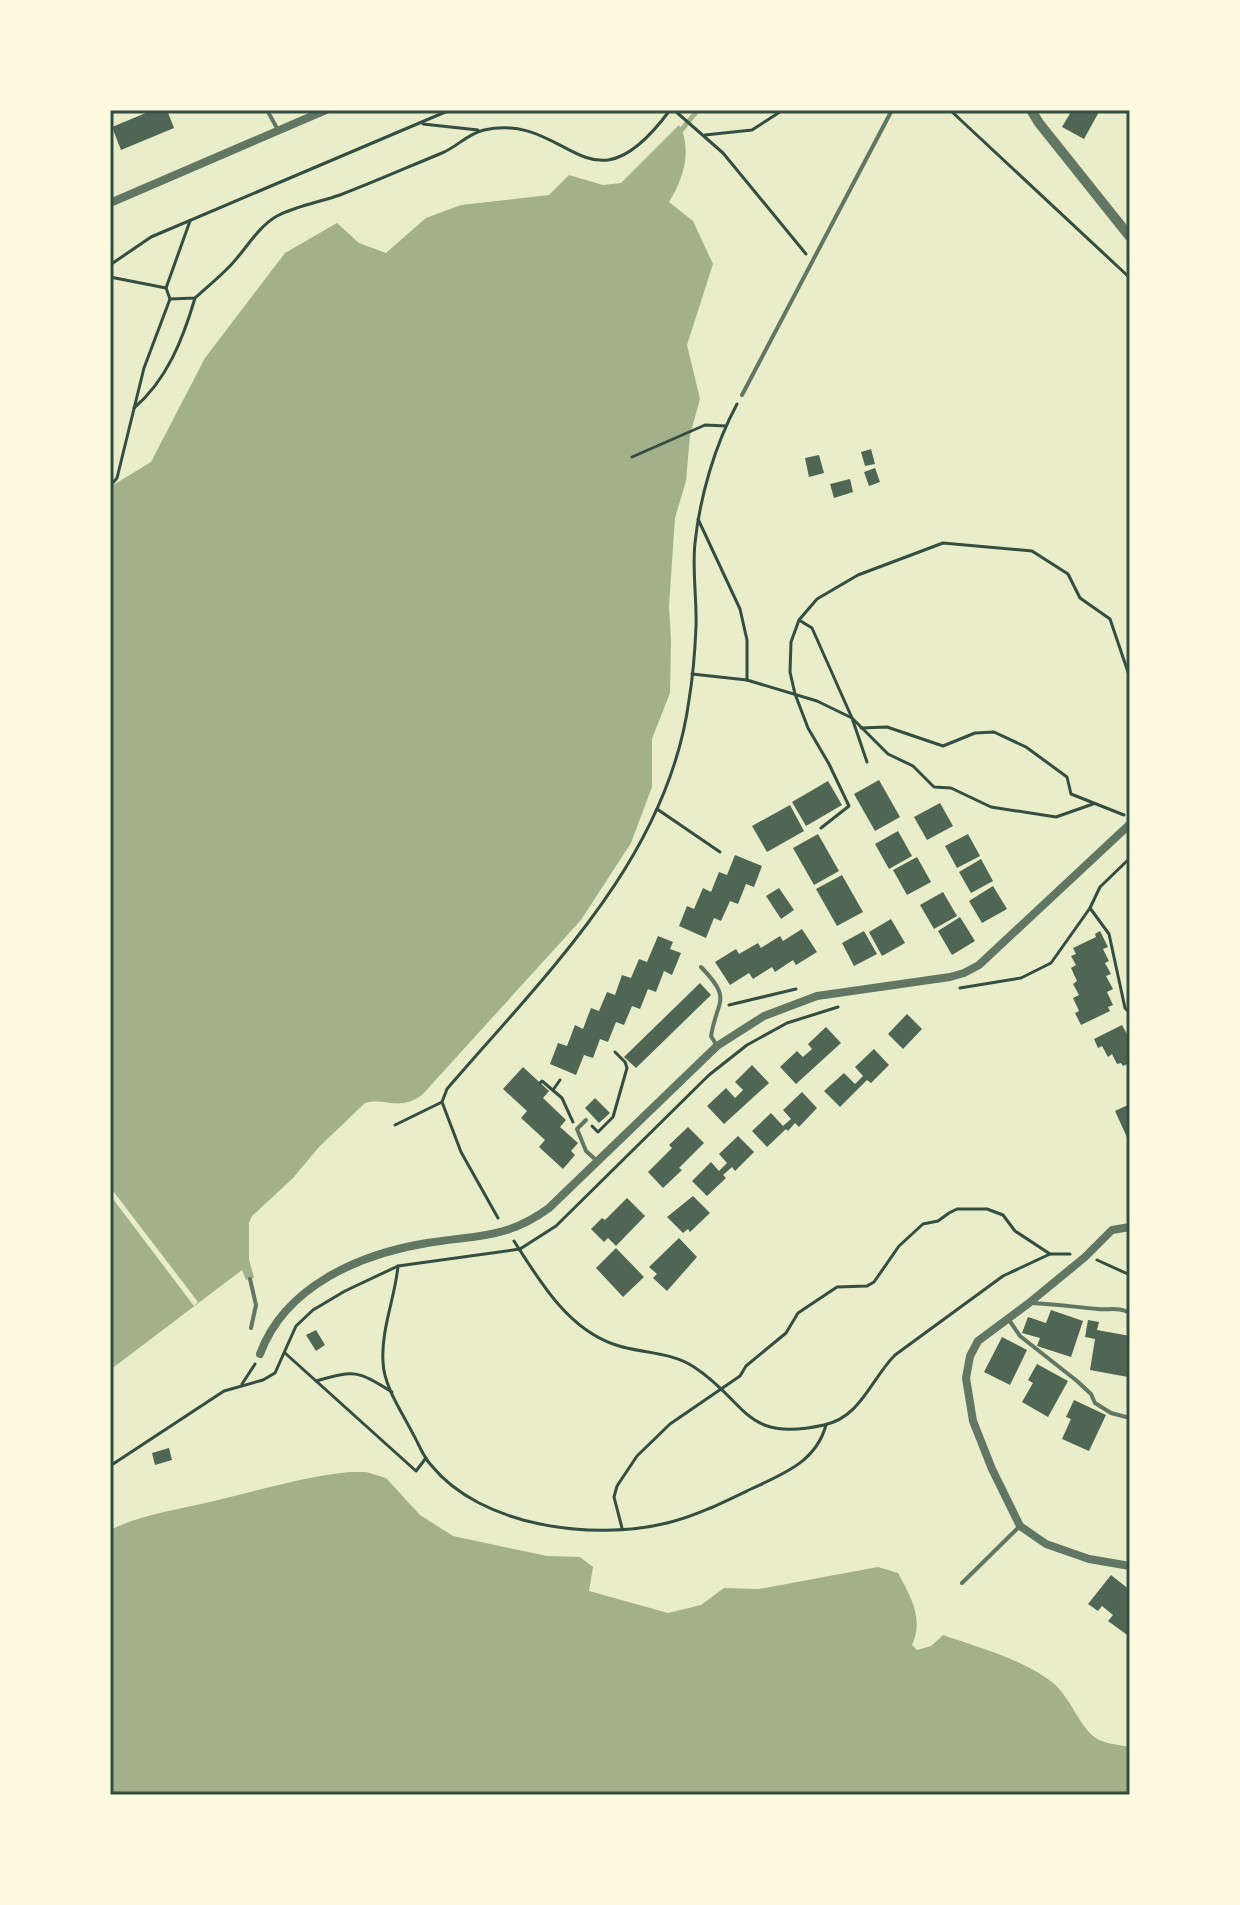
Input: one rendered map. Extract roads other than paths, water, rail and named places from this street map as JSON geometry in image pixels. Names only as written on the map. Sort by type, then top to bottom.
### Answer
[{"type":"street","points":[[110,203],[326,110]]},
{"type":"street","points":[[1031,110],[1130,237]]},
{"type":"street","points":[[260,1354],[285,1311],[302,1295],[337,1272],[376,1254],[402,1247],[495,1234],[521,1227],[549,1208],[717,1046],[764,1016],[817,996],[964,973],[994,953],[1129,827]]},
{"type":"street","points":[[1130,1227],[1112,1230],[1085,1257],[978,1341],[970,1356],[966,1378],[978,1433],[1020,1526],[1046,1544],[1089,1559],[1130,1566]]},
{"type":"lane","points":[[110,113],[117,110]]},
{"type":"lane","points":[[742,395],[892,110]]},
{"type":"lane","points":[[270,112],[278,130]]},
{"type":"lane","points":[[701,967],[717,983],[721,1004],[711,1036],[717,1046]]},
{"type":"lane","points":[[586,1120],[577,1129],[586,1151],[598,1162]]},
{"type":"lane","points":[[250,1279],[256,1305],[251,1328]]},
{"type":"lane","points":[[1029,1303],[1076,1305],[1130,1313]]},
{"type":"lane","points":[[1007,1318],[1020,1336],[1077,1381],[1091,1394],[1095,1403],[1111,1413],[1130,1418]]},
{"type":"lane","points":[[962,1583],[1020,1526]]},
{"type":"waterway","points":[[678,134],[698,110]]}]
